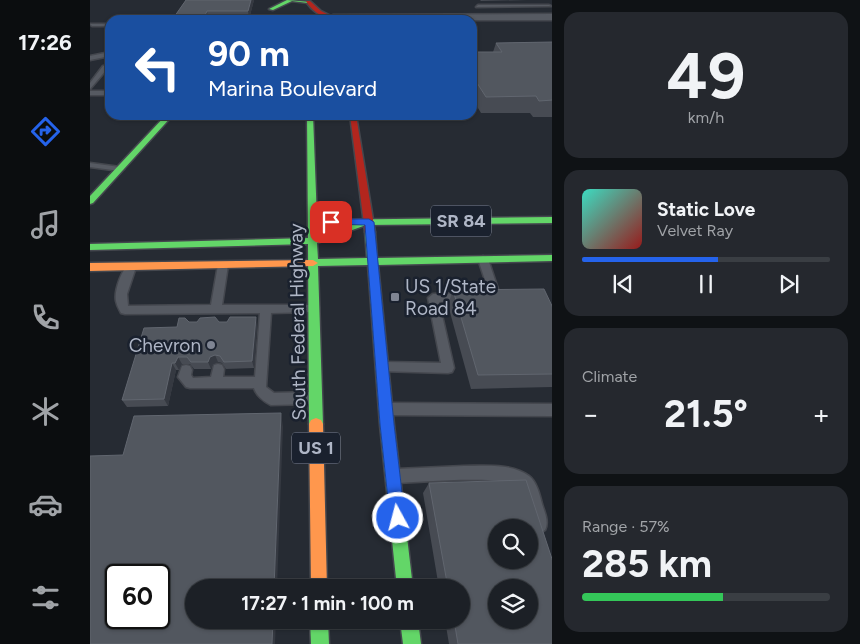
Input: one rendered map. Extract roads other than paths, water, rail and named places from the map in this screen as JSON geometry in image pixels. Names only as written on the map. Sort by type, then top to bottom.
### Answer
[{"type":"main road","points":[[264,15],[274,4],[291,0],[308,1],[319,12],[333,15]]},
{"type":"main road","points":[[308,1],[308,15]]},
{"type":"main road","points":[[90,201],[165,120]]},
{"type":"main road","name":"South Federal Highway","points":[[310,120],[308,223],[313,241],[319,579]]},
{"type":"main road","points":[[355,120],[369,222],[404,579]]},
{"type":"main road","name":"SR 84","points":[[308,223],[552,220]]},
{"type":"main road","points":[[90,247],[313,241],[369,222]]},
{"type":"main road","name":"SR 84","points":[[90,268],[552,259]]},
{"type":"main road","points":[[319,629],[320,644]]},
{"type":"main road","points":[[410,629],[412,644]]},
{"type":"street","points":[[477,18],[552,18]]},
{"type":"lane","points":[[474,0],[487,18]]},
{"type":"lane","points":[[543,0],[551,8]]},
{"type":"lane","points":[[478,6],[551,8]]},
{"type":"lane","points":[[92,25],[105,25]]},
{"type":"lane","points":[[90,58],[105,55]]},
{"type":"lane","points":[[90,87],[105,67]]},
{"type":"lane","points":[[90,93],[105,93]]},
{"type":"lane","points":[[90,165],[120,169]]},
{"type":"lane","points":[[382,366],[448,368],[433,298],[495,295],[483,260]]},
{"type":"lane","points":[[223,265],[223,312]]},
{"type":"lane","points":[[131,267],[120,296],[120,304],[125,310],[198,314],[314,308]]},
{"type":"lane","points":[[266,309],[260,389],[271,399],[315,398]]},
{"type":"lane","points":[[216,383],[218,369]]},
{"type":"lane","points":[[186,370],[184,376],[190,383],[261,382]]},
{"type":"lane","points":[[386,409],[552,410]]},
{"type":"lane","points":[[393,476],[494,473],[514,475],[524,481],[530,490],[544,538]]},
{"type":"place","name":"US 1/State Road 84","points":[[395,297]]},
{"type":"place","name":"Chevron","points":[[211,345]]}]
